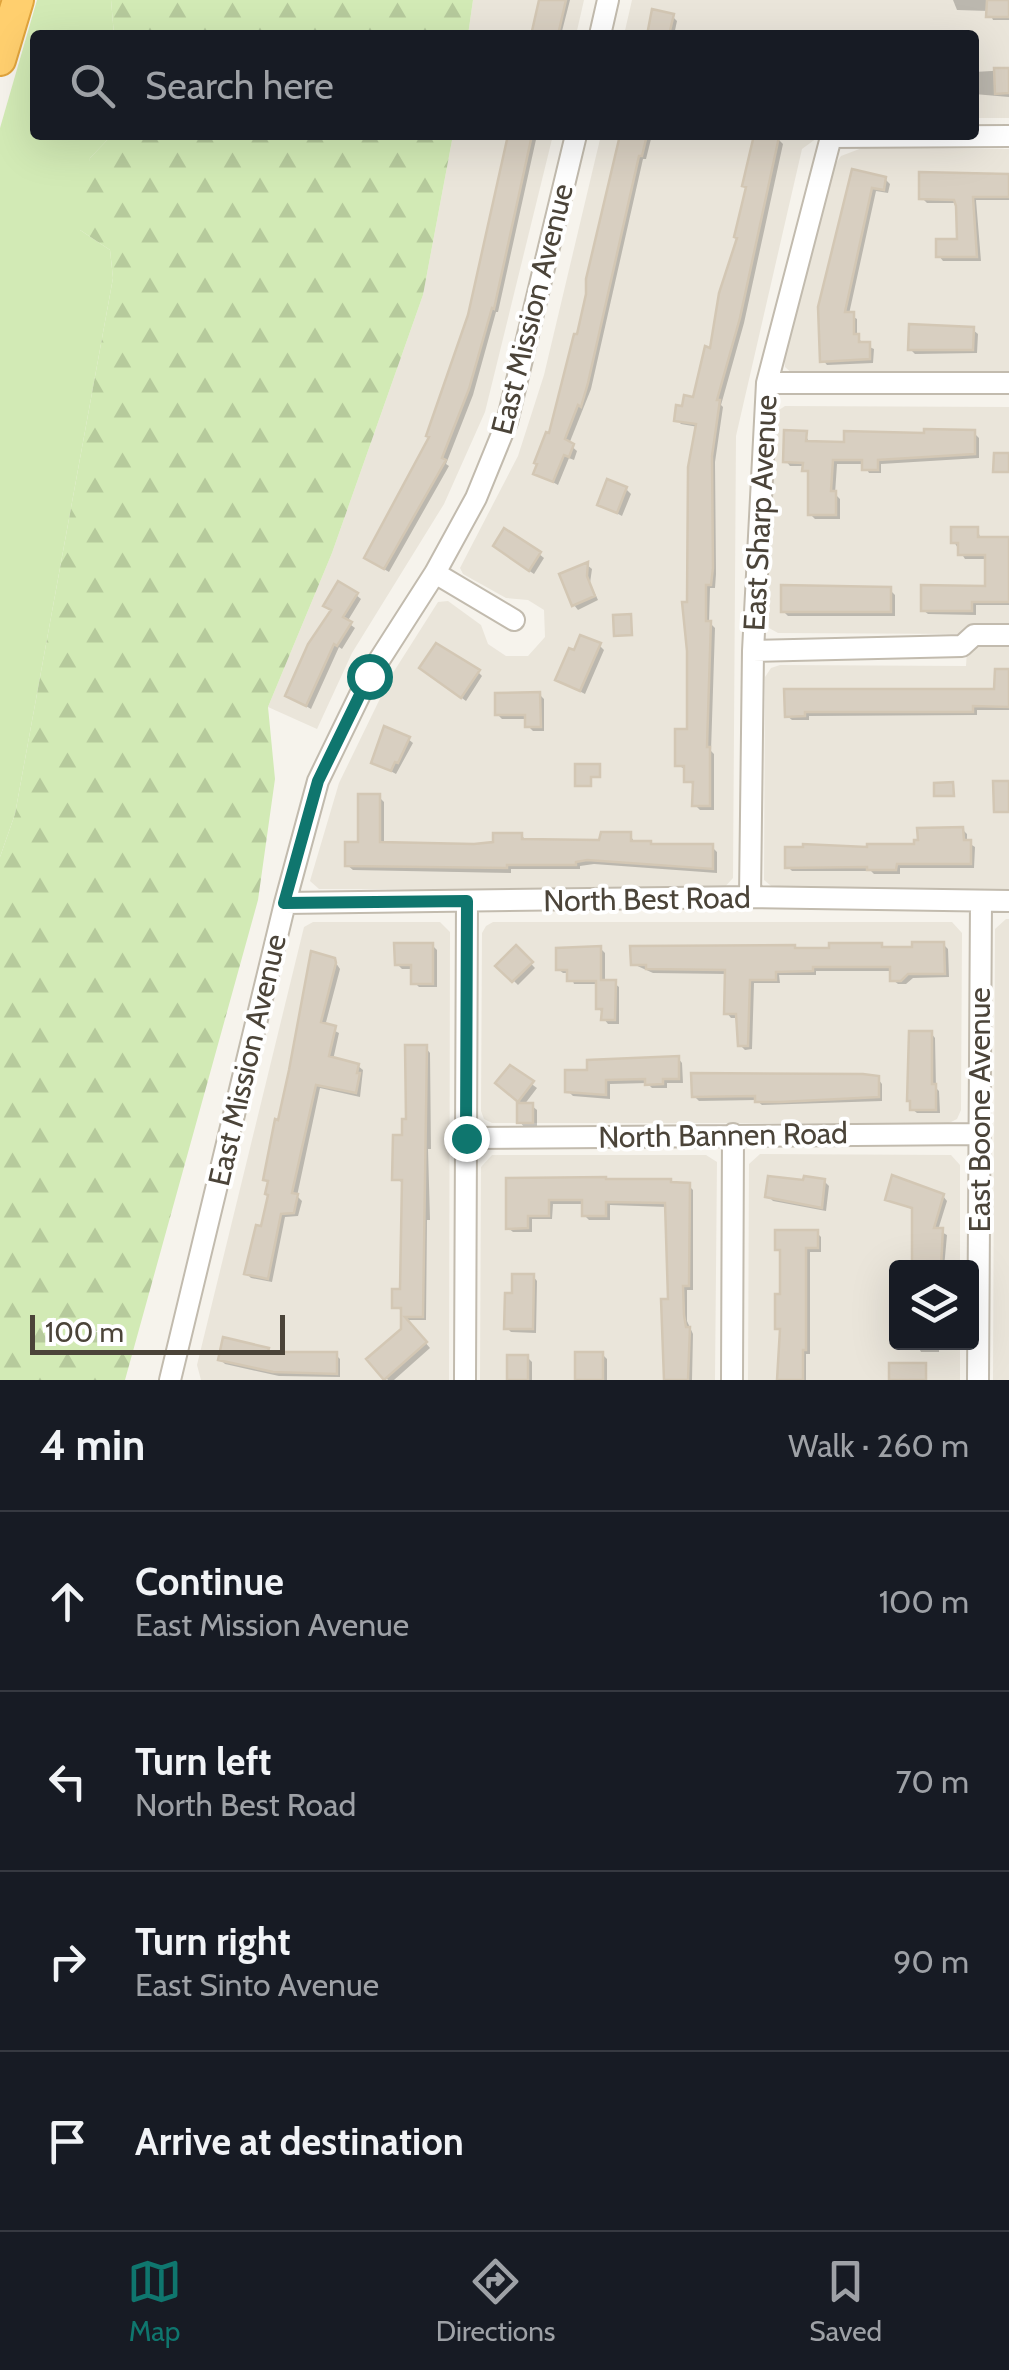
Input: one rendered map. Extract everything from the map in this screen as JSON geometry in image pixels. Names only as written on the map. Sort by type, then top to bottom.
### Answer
[{"type":"highway","points":[[2,55],[18,0]]},
{"type":"street","points":[[601,30],[608,0]]},
{"type":"street","name":"East Sharp Avenue","points":[[979,136],[1009,136]]},
{"type":"street","name":"East Mission Avenue","points":[[170,1380],[284,903],[318,781],[369,676],[476,498],[507,422],[575,140]]},
{"type":"street","name":"East Sharp Avenue","points":[[750,898],[753,651],[766,383],[830,140]]},
{"type":"street","points":[[766,383],[1009,383]]},
{"type":"street","points":[[435,572],[514,620]]},
{"type":"street","points":[[753,651],[962,646],[974,635],[1009,636]]},
{"type":"street","name":"North Best Road","points":[[284,903],[750,898],[1009,901]]},
{"type":"street","points":[[465,1380],[467,901]]},
{"type":"street","name":"East Boone Avenue","points":[[978,1380],[980,901]]},
{"type":"street","points":[[732,1134],[732,1380]]},
{"type":"street","name":"North Bannen Road","points":[[466,1138],[979,1134]]},
{"type":"shaded area","points":[[473,0],[584,0],[577,30],[469,30]]},
{"type":"shaded area","points":[[632,0],[1009,0],[1009,118],[979,118],[979,30],[625,30]]},
{"type":"shaded area","points":[[452,140],[552,140],[485,412],[444,504],[352,653],[317,729],[268,707],[332,553],[423,295]]},
{"type":"shaded area","points":[[600,140],[814,140],[802,149],[736,436],[733,878],[722,890],[319,889],[310,881],[339,783],[391,676],[438,602],[448,601],[481,625],[488,644],[506,656],[528,656],[545,637],[544,610],[528,600],[506,598],[463,574],[460,568],[518,456],[544,375]]},
{"type":"shaded area","points":[[862,148],[1009,149],[1009,375],[794,375],[785,367],[784,357],[828,175],[841,156]]},
{"type":"shaded area","points":[[785,406],[1009,407],[1009,629],[962,634],[778,633],[769,628],[765,620],[773,414]]},
{"type":"shaded area","points":[[971,646],[1009,646],[1009,890],[776,890],[764,880],[765,677],[771,668],[966,666]]},
{"type":"shaded area","points":[[1006,919],[1009,1380],[993,1380],[995,929]]},
{"type":"shaded area","points":[[313,922],[440,922],[450,932],[449,1380],[201,1380],[197,1365],[304,927]]},
{"type":"shaded area","points":[[493,922],[952,922],[962,933],[961,1110],[957,1119],[949,1123],[492,1123],[484,1119],[481,1111],[482,933]]},
{"type":"shaded area","points":[[760,1154],[951,1155],[960,1165],[960,1260],[889,1260],[889,1350],[960,1350],[960,1380],[748,1380],[749,1164]]},
{"type":"shaded area","points":[[492,1155],[706,1155],[717,1162],[715,1380],[480,1380],[481,1167]]},
{"type":"green space","points":[[37,0],[111,0],[114,30],[30,30],[30,140],[107,140],[90,158],[80,230],[110,250],[113,278],[15,814],[0,857],[0,128]]},
{"type":"green space","points":[[111,0],[473,0],[469,30],[114,30]]},
{"type":"green space","points":[[107,140],[452,140],[423,295],[332,553],[268,707],[275,779],[258,900],[125,1380],[0,1380],[0,857],[15,814],[113,278],[110,250],[80,230],[80,192],[90,158]]},
{"type":"building","points":[[539,0],[566,0],[559,30],[532,30]]},
{"type":"building","points":[[987,0],[1009,0],[1009,17],[986,17]]},
{"type":"building","points":[[652,9],[674,14],[670,30],[648,30]]},
{"type":"building","points":[[994,68],[1009,68],[1009,93],[995,94]]},
{"type":"building","points":[[507,140],[531,140],[494,309],[442,458],[446,460],[384,569],[364,558],[429,437],[426,436],[468,315]]},
{"type":"building","points":[[619,140],[646,140],[588,383],[565,439],[574,444],[569,457],[564,455],[553,482],[533,474],[537,464],[534,463],[546,432],[549,433],[577,334]]},
{"type":"building","points":[[753,140],[778,140],[740,318],[717,400],[712,456],[713,568],[711,585],[706,585],[706,621],[711,621],[707,747],[710,806],[692,806],[693,782],[684,782],[684,766],[675,766],[675,729],[687,729],[687,651],[682,602],[687,602],[688,467],[696,424],[674,421],[676,405],[682,406],[684,395],[693,397],[705,346],[710,348],[719,293],[737,238],[734,237],[746,187],[742,186]]},
{"type":"building","points":[[852,169],[886,177],[884,190],[872,188],[845,312],[854,312],[854,334],[859,334],[859,342],[870,342],[870,359],[820,362],[818,307]]},
{"type":"building","points":[[919,172],[1009,174],[1009,197],[973,197],[977,257],[936,257],[936,239],[957,239],[956,206],[954,200],[919,199]]},
{"type":"building","points":[[909,324],[974,327],[973,350],[908,350]]},
{"type":"building","points":[[924,429],[975,430],[975,454],[878,460],[878,470],[862,470],[862,460],[833,460],[831,491],[836,491],[836,515],[808,515],[808,471],[802,471],[803,463],[783,462],[784,430],[807,431],[806,441],[844,442],[844,431],[924,433]]},
{"type":"building","points":[[994,453],[1009,453],[1009,472],[993,472]]},
{"type":"building","points":[[607,479],[627,487],[617,513],[597,505]]},
{"type":"building","points":[[951,527],[978,527],[978,537],[1009,537],[1009,602],[972,602],[972,611],[921,611],[921,585],[985,586],[985,555],[958,555],[958,543],[951,543]]},
{"type":"building","points":[[504,528],[541,552],[529,571],[493,546]]},
{"type":"building","points":[[588,562],[587,576],[595,596],[572,606],[559,574]]},
{"type":"building","points":[[338,581],[358,593],[343,617],[352,622],[337,646],[334,644],[306,706],[285,696],[308,644],[331,610],[323,606]]},
{"type":"building","points":[[781,585],[891,587],[891,612],[781,612]]},
{"type":"building","points":[[631,614],[632,635],[614,636],[613,615]]},
{"type":"building","points":[[580,635],[601,643],[580,691],[555,680],[569,648],[574,650]]},
{"type":"building","points":[[436,643],[480,670],[461,698],[419,668]]},
{"type":"building","points":[[995,669],[1009,669],[1009,707],[973,706],[973,712],[805,712],[805,716],[785,717],[784,689],[994,689]]},
{"type":"building","points":[[540,692],[541,727],[525,727],[525,715],[495,715],[495,693]]},
{"type":"building","points":[[384,726],[410,737],[391,771],[371,763]]},
{"type":"building","points":[[575,764],[600,764],[600,777],[591,777],[591,786],[575,786]]},
{"type":"building","points":[[993,781],[1009,781],[1009,812],[994,812]]},
{"type":"building","points":[[953,782],[954,796],[934,796],[934,783]]},
{"type":"building","points":[[358,794],[380,794],[380,842],[474,844],[493,842],[493,833],[522,833],[522,839],[599,840],[601,832],[631,832],[631,841],[651,844],[713,844],[713,869],[587,860],[576,865],[507,868],[345,866],[345,842],[358,842]]},
{"type":"building","points":[[963,827],[964,840],[971,840],[971,864],[897,864],[896,870],[785,868],[785,847],[914,844],[918,840],[917,828]]},
{"type":"building","points":[[912,942],[944,942],[945,974],[908,974],[901,981],[890,981],[890,967],[813,967],[813,971],[776,972],[776,980],[750,980],[748,1046],[738,1046],[736,1014],[724,1014],[725,970],[646,969],[646,965],[631,965],[630,946],[829,948],[829,943],[882,943],[882,947],[912,947]]},
{"type":"building","points":[[394,943],[433,943],[433,984],[411,984],[411,965],[395,965]]},
{"type":"building","points":[[516,945],[533,962],[512,982],[495,966]]},
{"type":"building","points":[[601,946],[601,980],[616,980],[615,1020],[601,1020],[602,1009],[596,1009],[596,981],[567,981],[567,970],[556,970],[556,948]]},
{"type":"building","points":[[311,951],[335,958],[336,963],[321,1022],[336,1026],[329,1056],[359,1064],[360,1073],[356,1093],[316,1085],[292,1193],[298,1194],[294,1213],[281,1214],[268,1279],[244,1274],[268,1195],[268,1181],[263,1180]]},
{"type":"building","points":[[909,1031],[932,1031],[936,1110],[910,1110]]},
{"type":"building","points":[[405,1045],[427,1045],[423,1317],[405,1317],[427,1342],[384,1380],[366,1359],[401,1329],[401,1308],[392,1308],[392,1289],[400,1289],[402,1180],[392,1180],[393,1135],[402,1135],[402,1119],[406,1119]]},
{"type":"building","points":[[679,1056],[679,1079],[645,1085],[645,1079],[606,1080],[606,1095],[565,1092],[565,1070],[587,1070],[587,1060]]},
{"type":"building","points":[[510,1065],[534,1081],[518,1102],[495,1083]]},
{"type":"building","points":[[691,1073],[879,1076],[879,1097],[755,1102],[755,1096],[692,1097]]},
{"type":"building","points":[[517,1103],[533,1103],[533,1123],[517,1123]]},
{"type":"building","points":[[892,1175],[944,1194],[934,1228],[943,1228],[941,1260],[912,1260],[912,1208],[885,1200]]},
{"type":"building","points":[[768,1176],[825,1179],[822,1208],[765,1197]]},
{"type":"building","points":[[606,1177],[690,1183],[689,1286],[683,1286],[686,1327],[690,1327],[688,1380],[664,1380],[661,1299],[668,1299],[665,1203],[606,1202],[606,1216],[582,1216],[582,1200],[549,1200],[549,1216],[528,1216],[528,1228],[506,1229],[506,1178]]},
{"type":"building","points":[[775,1230],[818,1230],[818,1248],[806,1248],[803,1380],[777,1380],[780,1329],[775,1329],[775,1294],[780,1294],[780,1250],[775,1250]]},
{"type":"building","points":[[512,1274],[534,1274],[533,1329],[504,1329],[505,1293],[512,1293]]},
{"type":"building","points":[[223,1337],[269,1348],[268,1352],[337,1352],[337,1374],[273,1372],[218,1360]]},
{"type":"building","points":[[575,1352],[603,1352],[603,1380],[575,1380]]},
{"type":"building","points":[[507,1355],[528,1355],[528,1380],[507,1380]]},
{"type":"building","points":[[889,1363],[926,1363],[926,1380],[889,1380]]},
{"type":"route","points":[[369,676],[318,781],[284,903],[467,901],[466,1138]]}]
